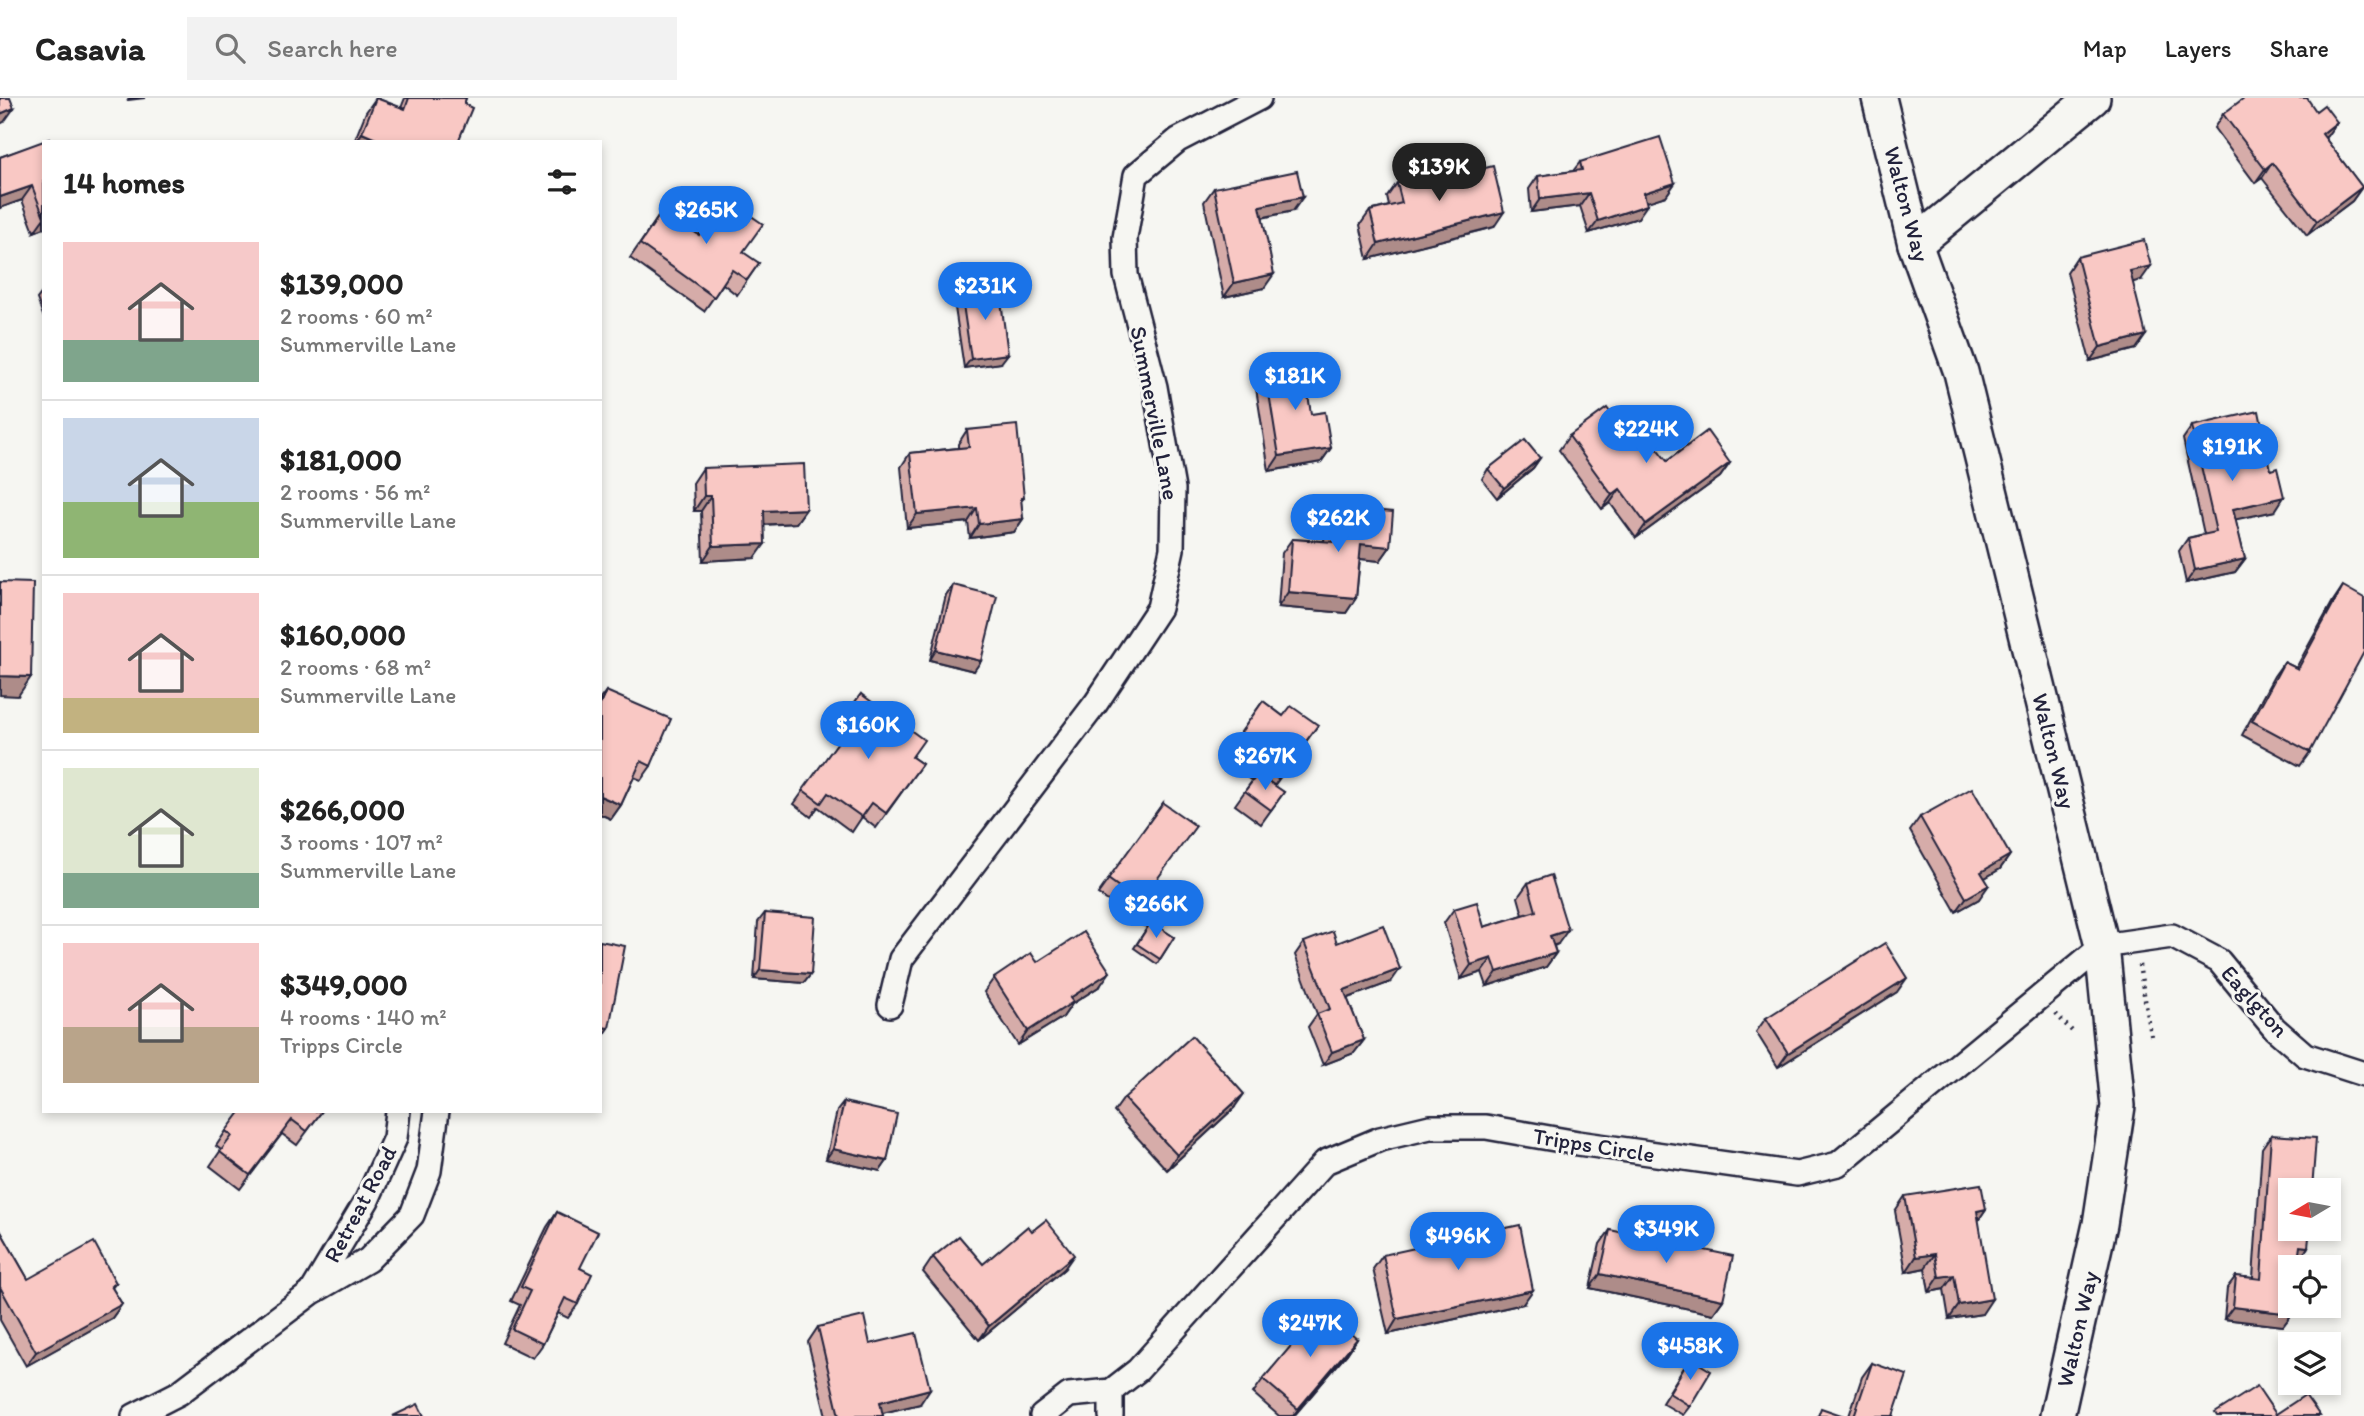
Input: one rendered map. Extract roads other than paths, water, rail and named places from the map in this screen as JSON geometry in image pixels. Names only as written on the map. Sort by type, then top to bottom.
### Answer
[{"type":"main road","name":"Walton Way","points":[[1879,98],[1915,244],[1961,372],[2102,946],[2118,1106],[2100,1224],[2057,1416]]},
{"type":"main road","points":[[1915,244],[2093,98]]},
{"type":"main road","points":[[2034,1416],[2072,1354]]},
{"type":"main road","points":[[2072,1354],[2080,1416]]},
{"type":"street","name":"Summerville Lane","points":[[890,1004],[901,960],[1096,703],[1158,608],[1172,549],[1173,489],[1155,387],[1126,275],[1125,238],[1136,176],[1178,140],[1259,98]]},
{"type":"street","name":"Eaglgton","points":[[2102,946],[2172,936],[2219,961],[2274,1028],[2305,1055],[2364,1074]]},
{"type":"street","name":"Tripps Circle","points":[[1111,1391],[1138,1370],[1325,1162],[1380,1139],[1430,1127],[1486,1127],[1591,1146],[1797,1174],[1838,1164],[2102,946]]},
{"type":"street","name":"Retreat Road","points":[[311,1293],[367,1200],[395,1138],[398,1113]]},
{"type":"street","name":"Retreat Road","points":[[134,1416],[179,1393],[311,1293],[368,1260],[412,1215],[429,1171],[437,1113]]},
{"type":"street","points":[[1042,1416],[1069,1395],[1111,1391],[1111,1416]]}]
